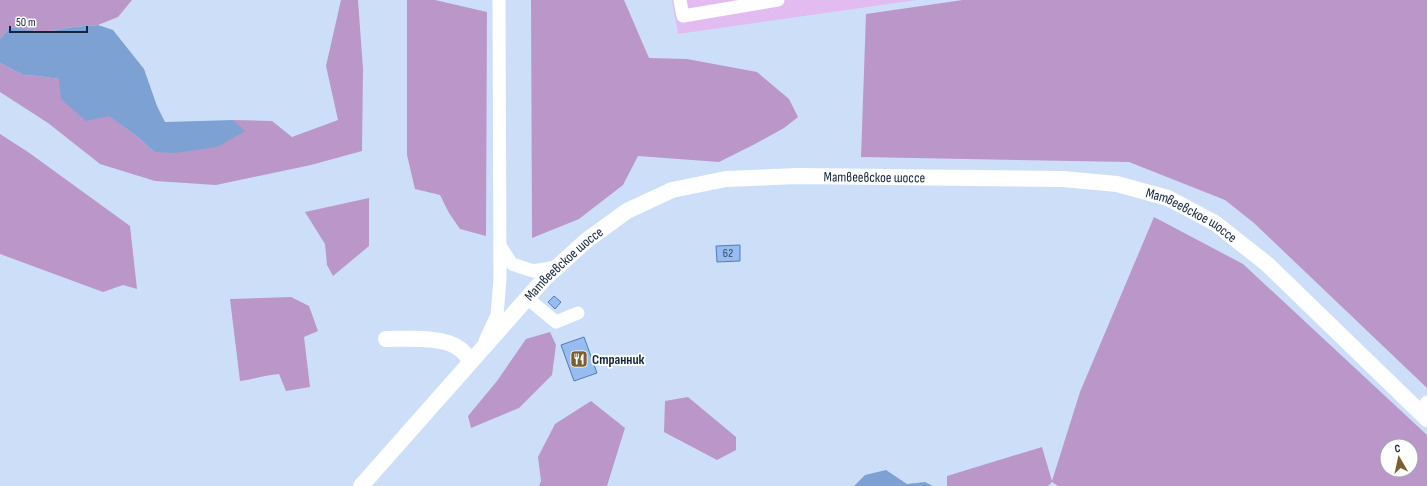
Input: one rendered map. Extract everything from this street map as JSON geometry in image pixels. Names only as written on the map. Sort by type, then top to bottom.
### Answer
[{"type":"main road","name":"Матвеевское шоссе","points":[[361,486],[527,298],[556,268],[587,240],[627,211],[672,190],[726,179],[797,176],[1062,179],[1117,184],[1168,198],[1215,223],[1267,264],[1425,411]]},
{"type":"main road","points":[[386,339],[422,339],[448,342],[460,349],[476,355]]},
{"type":"street","points":[[476,355],[497,315],[500,279],[499,0]]},
{"type":"street","points":[[680,0],[683,16],[758,2],[778,0]]},
{"type":"street","points":[[500,246],[512,264],[533,271],[556,268]]},
{"type":"street","points":[[527,298],[556,322],[578,313]]},
{"type":"shaded area","points":[[0,0],[132,0],[118,17],[98,25],[51,31],[38,31],[10,27],[0,39]]},
{"type":"shaded area","points":[[341,0],[358,0],[363,69],[362,151],[311,165],[216,185],[155,181],[100,164],[48,123],[0,92],[0,63],[23,75],[60,79],[139,138],[154,152],[244,131],[233,120],[272,121],[292,137],[338,120],[326,66]]},
{"type":"shaded area","points":[[407,0],[435,0],[487,12],[486,236],[460,229],[449,213],[440,195],[415,189],[407,155]]},
{"type":"shaded area","points":[[531,0],[624,0],[649,58],[687,59],[757,72],[789,99],[798,117],[784,128],[719,162],[638,156],[623,185],[579,219],[532,238]]},
{"type":"shaded area","points":[[672,0],[917,0],[678,34]]},
{"type":"shaded area","points":[[963,0],[1427,0],[1427,388],[1254,223],[1225,200],[1129,162],[861,157],[866,14]]},
{"type":"shaded area","points":[[0,134],[28,152],[130,226],[137,289],[123,285],[103,292],[0,254]]},
{"type":"shaded area","points":[[369,198],[369,246],[333,276],[327,265],[325,244],[305,212]]},
{"type":"shaded area","points":[[1154,217],[1243,264],[1427,435],[1427,486],[1058,486],[1052,482],[1048,486],[947,486],[947,476],[1042,447],[1052,481],[1080,392]]},
{"type":"shaded area","points":[[291,297],[309,306],[318,331],[304,337],[310,387],[286,391],[279,374],[240,381],[230,299]]},
{"type":"shaded area","points":[[550,332],[556,345],[552,375],[519,408],[471,428],[468,416],[497,381],[526,339]]},
{"type":"shaded area","points":[[688,397],[736,437],[736,450],[717,460],[664,432],[665,401]]},
{"type":"shaded area","points":[[591,401],[625,428],[607,486],[539,486],[541,481],[538,457],[555,424]]},
{"type":"water","points":[[98,25],[113,30],[144,69],[157,106],[165,122],[233,120],[245,131],[217,147],[175,153],[154,152],[139,138],[109,116],[86,121],[61,99],[59,79],[23,75],[0,63],[0,39],[10,27],[38,31],[51,31]]},
{"type":"water","points":[[886,470],[907,484],[925,482],[933,486],[854,486],[865,475]]},
{"type":"building","points":[[740,245],[740,261],[717,262],[716,246]]},
{"type":"building","points":[[554,296],[561,302],[555,309],[548,302]]},
{"type":"building","name":"Странник","points":[[584,337],[597,373],[574,381],[561,345]]},
{"type":"place","name":"Странник","points":[[579,359]]}]
